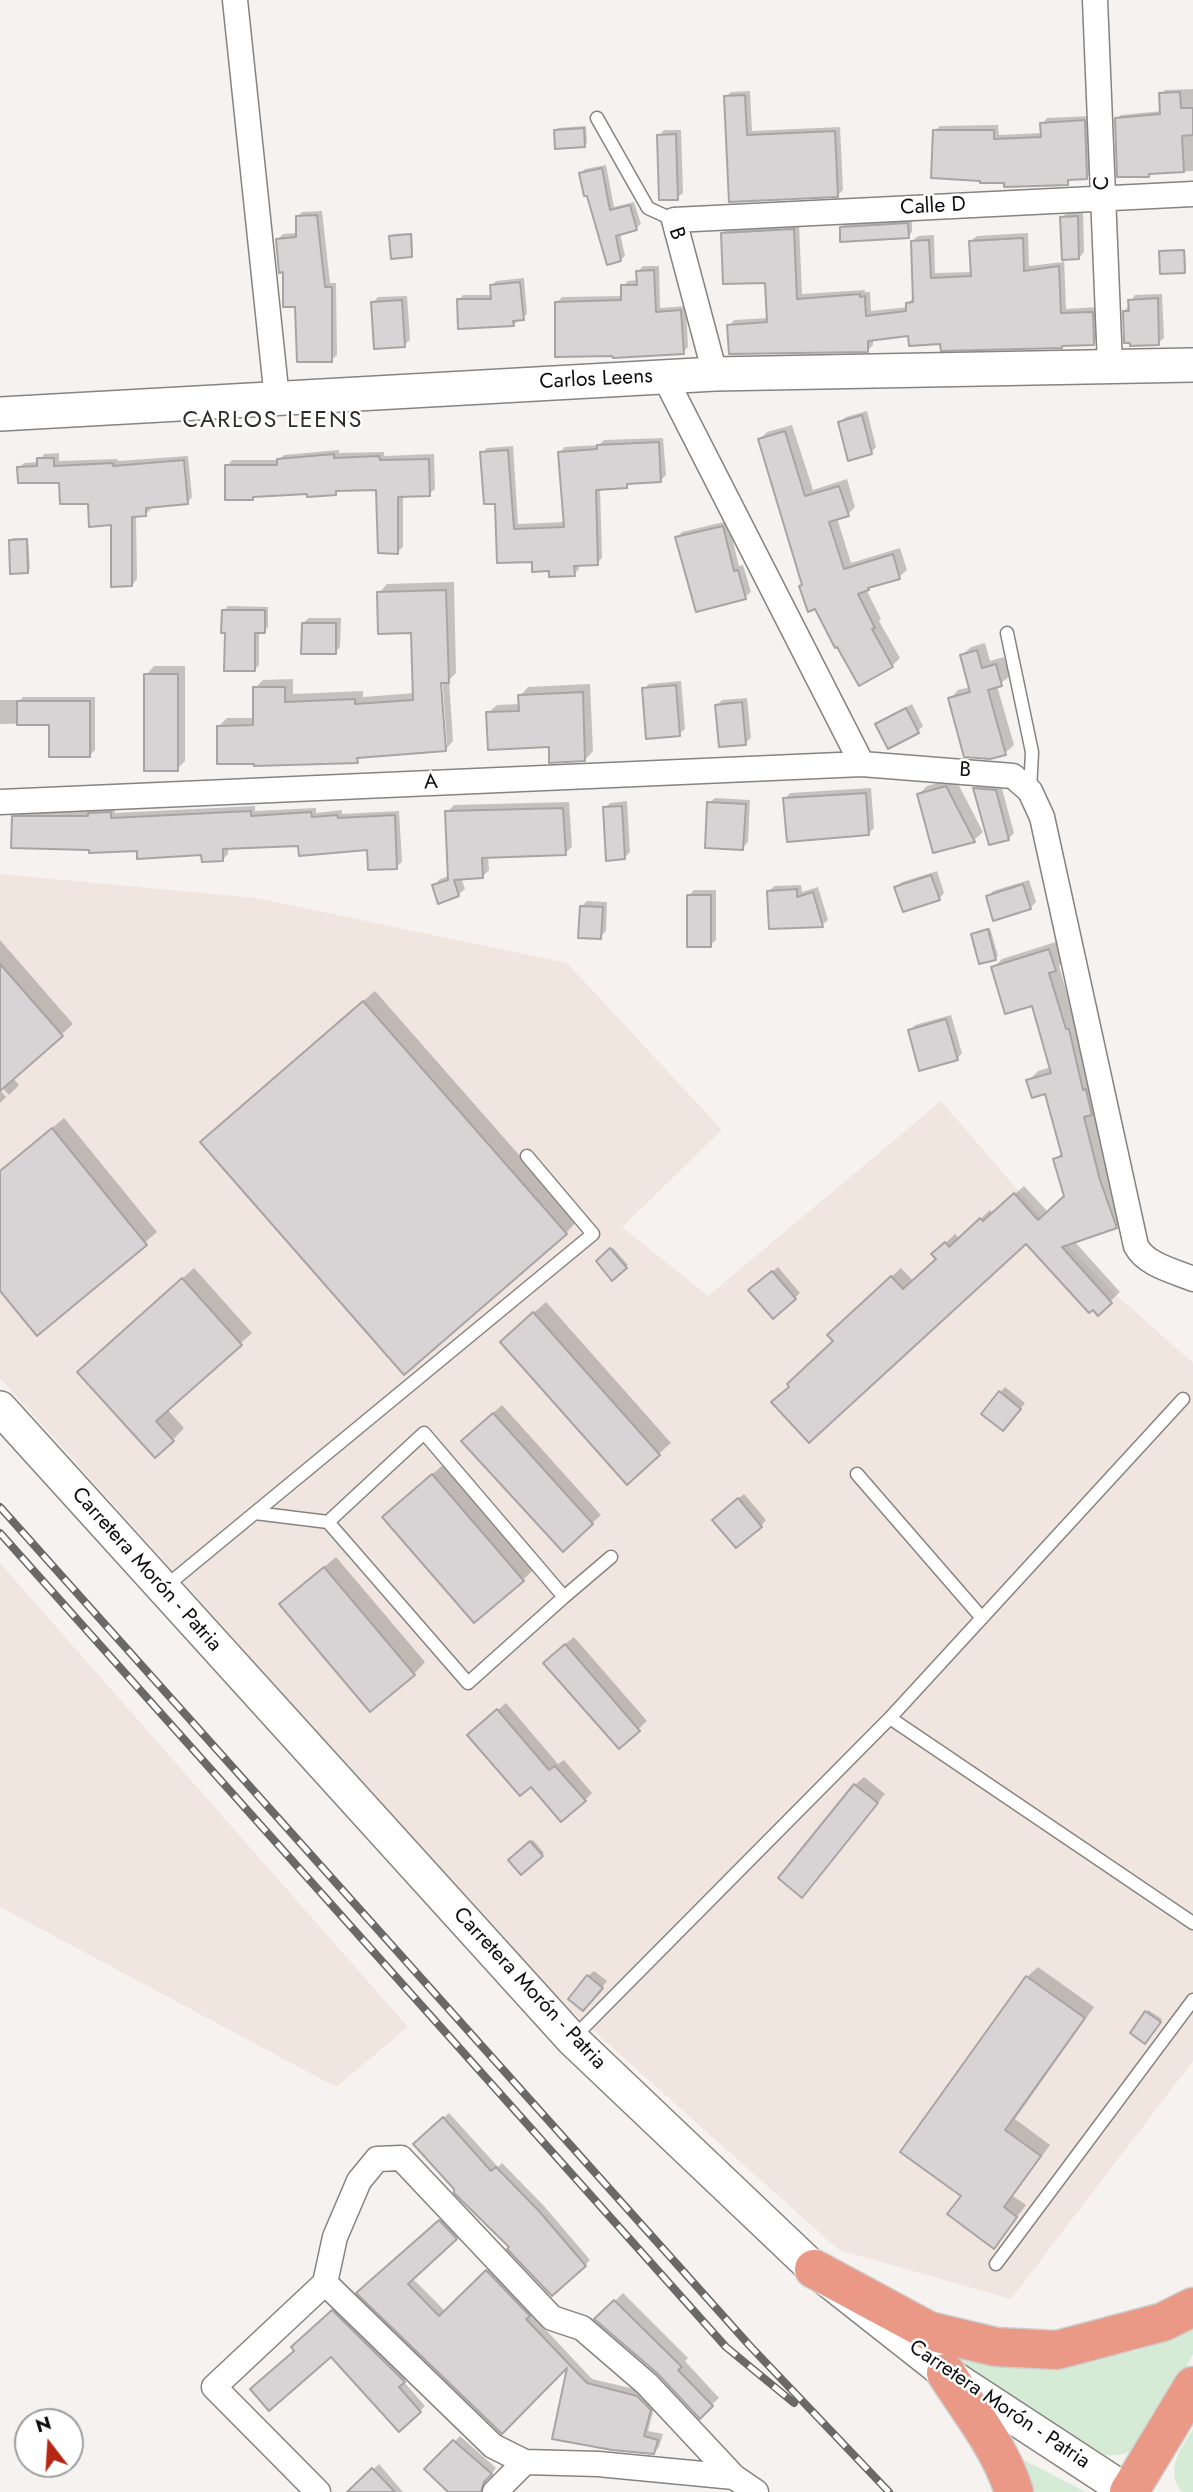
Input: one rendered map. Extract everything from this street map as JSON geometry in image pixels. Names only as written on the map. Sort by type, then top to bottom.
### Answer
[{"type":"main road","name":"Carlos Leens","points":[[0,414],[664,376],[1193,365]]},
{"type":"main road","name":"Carretera Morón - Patria","points":[[0,1408],[572,2039],[814,2269],[946,2373],[1129,2492]]},
{"type":"main road","points":[[814,2269],[929,2331],[996,2347],[1057,2350],[1163,2322],[1193,2307]]},
{"type":"main road","points":[[946,2373],[985,2434],[1009,2477],[1014,2492]]},
{"type":"main road","points":[[1129,2492],[1193,2386]]},
{"type":"street","points":[[235,0],[277,399]]},
{"type":"street","name":"C","points":[[1095,0],[1110,365]]},
{"type":"street","name":"Calle D","points":[[674,220],[1193,194]]},
{"type":"street","name":"B","points":[[674,220],[715,374]]},
{"type":"street","points":[[664,376],[862,764]]},
{"type":"street","name":"B","points":[[862,764],[1013,776],[1030,791]]},
{"type":"street","name":"A","points":[[0,802],[862,764]]},
{"type":"street","points":[[1030,791],[1042,817],[1136,1246],[1147,1259],[1193,1279]]},
{"type":"street","points":[[318,2492],[214,2388],[325,2283],[335,2237],[359,2181],[377,2160],[401,2158],[552,2318],[582,2328],[647,2384],[734,2477],[756,2492]]},
{"type":"street","points":[[325,2283],[493,2446],[525,2462],[598,2464],[734,2477]]},
{"type":"street","points":[[495,2492],[525,2462]]},
{"type":"lane","name":"B","points":[[597,118],[648,208],[674,220]]},
{"type":"lane","points":[[1007,633],[1032,752],[1030,791]]},
{"type":"lane","points":[[162,1589],[593,1234],[527,1156]]},
{"type":"lane","points":[[572,2039],[890,1718],[1183,1399]]},
{"type":"lane","points":[[328,1522],[424,1433],[564,1597]]},
{"type":"lane","points":[[857,1474],[982,1618]]},
{"type":"lane","points":[[256,1513],[328,1522],[468,1683],[611,1557]]},
{"type":"lane","points":[[890,1718],[1193,1923]]},
{"type":"lane","points":[[996,2264],[1193,2000]]},
{"type":"shaded area","points":[[0,874],[256,898],[567,963],[722,1130],[622,1227],[708,1296],[941,1101],[1053,1231],[1111,1290],[1193,1363],[1193,2061],[1011,2299],[839,2250],[550,1992],[0,1378]]},
{"type":"shaded area","points":[[0,1563],[408,2027],[336,2087],[0,1907]]},
{"type":"green space","points":[[1193,2327],[1193,2354],[1146,2443],[1117,2455],[1105,2455],[947,2359],[1027,2367],[1065,2364],[1136,2351]]},
{"type":"green space","points":[[1193,2429],[1193,2492],[1182,2492],[1174,2476],[1174,2468]]},
{"type":"green space","points":[[1014,2455],[1086,2492],[1024,2492]]},
{"type":"building","points":[[1180,92],[1181,108],[1193,108],[1193,135],[1182,136],[1184,172],[1149,174],[1149,177],[1117,177],[1115,118],[1160,114],[1159,93]]},
{"type":"building","points":[[745,95],[747,135],[835,131],[838,197],[729,202],[724,96]]},
{"type":"building","points":[[1085,120],[1087,179],[1068,180],[1068,185],[1004,187],[1004,183],[931,178],[933,130],[994,130],[994,139],[1041,137],[1040,123]]},
{"type":"building","points":[[584,128],[585,147],[555,149],[554,130]]},
{"type":"building","points":[[676,134],[678,200],[659,200],[657,135]]},
{"type":"building","points":[[602,168],[610,210],[630,205],[637,230],[616,236],[621,261],[607,265],[579,173]]},
{"type":"building","points":[[317,215],[325,287],[332,287],[332,362],[297,362],[295,307],[283,307],[283,272],[279,273],[276,239],[296,237],[296,216]]},
{"type":"building","points":[[1078,216],[1079,259],[1062,260],[1060,217]]},
{"type":"building","points":[[908,223],[909,238],[840,242],[840,227]]},
{"type":"building","points":[[794,229],[797,299],[860,294],[860,297],[865,296],[866,316],[906,311],[906,303],[913,302],[911,241],[929,240],[931,278],[971,276],[969,241],[1023,238],[1024,271],[1059,266],[1061,313],[1093,312],[1094,345],[941,351],[940,344],[909,346],[908,336],[868,341],[868,352],[729,354],[727,325],[767,322],[765,283],[723,284],[721,233]]},
{"type":"building","points":[[411,234],[412,257],[391,259],[389,236]]},
{"type":"building","points":[[1184,250],[1185,273],[1160,274],[1159,251]]},
{"type":"building","points":[[654,270],[656,312],[681,310],[684,354],[613,358],[555,357],[555,302],[621,300],[621,285],[637,285],[636,271]]},
{"type":"building","points":[[520,282],[524,320],[513,321],[514,326],[458,329],[457,299],[491,299],[490,285]]},
{"type":"building","points":[[1158,298],[1159,345],[1130,346],[1130,343],[1124,343],[1123,311],[1129,311],[1128,300]]},
{"type":"building","points":[[402,300],[405,347],[374,349],[371,302]]},
{"type":"building","points":[[862,415],[872,454],[848,461],[838,422]]},
{"type":"building","points":[[785,431],[805,496],[839,486],[849,516],[829,522],[844,569],[893,554],[900,579],[868,588],[869,590],[858,594],[875,628],[872,629],[893,667],[859,686],[815,609],[808,612],[799,586],[802,585],[758,439]]},
{"type":"building","points":[[659,442],[661,482],[627,484],[627,488],[596,490],[598,565],[574,566],[575,576],[549,577],[549,571],[532,572],[532,562],[497,563],[495,504],[484,504],[480,452],[508,450],[514,529],[564,527],[558,452],[597,449],[597,445]]},
{"type":"building","points":[[334,454],[334,458],[379,456],[380,460],[429,459],[430,496],[398,497],[398,554],[378,553],[376,490],[336,491],[336,495],[307,497],[307,494],[225,500],[225,465],[277,465],[277,459]]},
{"type":"building","points":[[37,458],[54,458],[54,466],[113,463],[113,466],[184,460],[188,504],[146,508],[146,516],[132,517],[132,586],[111,587],[111,525],[89,527],[88,504],[60,504],[59,483],[18,483],[17,467],[37,466]]},
{"type":"building","points":[[723,526],[734,571],[738,570],[746,599],[696,612],[675,537]]},
{"type":"building","points":[[27,539],[28,573],[10,574],[9,540]]},
{"type":"building","points":[[446,590],[449,683],[441,683],[446,751],[357,758],[358,763],[254,766],[217,764],[217,726],[253,725],[253,687],[285,687],[285,702],[355,699],[355,704],[413,700],[411,633],[378,634],[377,592]]},
{"type":"building","points":[[222,610],[265,610],[265,633],[255,633],[255,671],[224,671],[225,633],[221,633]]},
{"type":"building","points":[[302,623],[336,623],[336,654],[301,654]]},
{"type":"building","points":[[977,650],[982,668],[996,664],[1002,686],[988,690],[1006,755],[990,759],[964,757],[948,698],[970,692],[960,655]]},
{"type":"building","points":[[144,674],[178,674],[178,771],[144,771]]},
{"type":"building","points":[[676,685],[680,736],[646,739],[642,688]]},
{"type":"building","points":[[583,692],[585,761],[549,763],[549,747],[488,750],[486,712],[519,711],[518,695]]},
{"type":"building","points":[[17,701],[90,701],[90,757],[49,757],[49,725],[17,725]]},
{"type":"building","points":[[742,702],[746,745],[719,747],[715,705]]},
{"type":"building","points":[[906,708],[919,733],[888,749],[875,724]]},
{"type":"building","points":[[946,786],[975,842],[933,853],[917,794]]},
{"type":"building","points":[[973,788],[996,790],[1009,840],[989,845]]},
{"type":"building","points":[[866,793],[869,835],[787,842],[783,798]]},
{"type":"building","points":[[707,802],[746,804],[743,850],[705,848]]},
{"type":"building","points":[[622,806],[625,859],[606,861],[603,807]]},
{"type":"building","points":[[563,808],[566,855],[482,858],[483,878],[454,880],[459,896],[438,904],[432,885],[448,880],[445,811]]},
{"type":"building","points":[[251,811],[251,816],[311,812],[312,817],[337,815],[338,818],[395,815],[397,869],[368,870],[367,850],[299,856],[298,846],[223,849],[223,861],[202,862],[201,855],[137,859],[137,851],[89,853],[89,850],[11,848],[12,816],[88,816],[88,813],[111,812],[111,818]]},
{"type":"building","points":[[931,875],[940,900],[903,912],[894,887]]},
{"type":"building","points":[[1023,884],[1031,909],[993,921],[986,896]]},
{"type":"building","points":[[797,889],[797,897],[813,892],[823,927],[769,929],[767,891]]},
{"type":"building","points":[[687,895],[711,895],[711,947],[687,947]]},
{"type":"building","points":[[580,906],[603,907],[601,939],[578,938]]},
{"type":"building","points":[[988,929],[996,960],[979,964],[971,934]]},
{"type":"building","points":[[1049,949],[1056,971],[1049,973],[1066,1029],[1069,1029],[1083,1090],[1086,1089],[1092,1115],[1084,1117],[1100,1180],[1117,1228],[1062,1247],[1112,1303],[1098,1316],[1093,1310],[1089,1313],[1026,1244],[809,1443],[771,1402],[833,1341],[827,1335],[891,1276],[903,1289],[936,1259],[931,1254],[945,1242],[949,1247],[980,1218],[983,1221],[1014,1193],[1038,1220],[1064,1196],[1053,1159],[1062,1156],[1045,1094],[1032,1098],[1026,1080],[1051,1073],[1032,1006],[1005,1014],[991,967]]},
{"type":"building","points":[[0,964],[63,1036],[0,1091]]},
{"type":"building","points":[[363,1001],[567,1234],[404,1375],[200,1142]]},
{"type":"building","points":[[946,1019],[958,1060],[919,1071],[908,1030]]},
{"type":"building","points":[[52,1128],[147,1245],[37,1336],[0,1291],[0,1171]]},
{"type":"building","points":[[610,1248],[627,1268],[612,1281],[596,1261]]},
{"type":"building","points":[[772,1271],[796,1299],[773,1319],[748,1290]]},
{"type":"building","points":[[182,1278],[242,1345],[156,1421],[174,1441],[155,1458],[77,1372]]},
{"type":"building","points":[[533,1312],[660,1455],[627,1485],[500,1342]]},
{"type":"building","points":[[999,1391],[1021,1409],[1003,1431],[981,1414]]},
{"type":"building","points":[[493,1413],[593,1524],[563,1552],[461,1441]]},
{"type":"building","points":[[432,1474],[524,1581],[474,1623],[382,1517]]},
{"type":"building","points":[[738,1498],[762,1527],[736,1548],[712,1520]]},
{"type":"building","points":[[324,1567],[415,1675],[370,1712],[279,1604]]},
{"type":"building","points":[[565,1644],[640,1731],[619,1749],[543,1663]]},
{"type":"building","points":[[497,1709],[549,1770],[555,1766],[586,1801],[561,1822],[531,1787],[520,1796],[467,1735]]},
{"type":"building","points":[[854,1784],[878,1803],[802,1898],[778,1878]]},
{"type":"building","points":[[530,1841],[543,1856],[521,1875],[508,1860]]},
{"type":"building","points":[[587,1975],[603,1988],[583,2011],[568,1999]]},
{"type":"building","points":[[1026,1976],[1085,2018],[1005,2130],[1041,2156],[1004,2207],[1017,2217],[994,2249],[947,2214],[961,2196],[900,2152]]},
{"type":"building","points":[[1145,2011],[1161,2022],[1145,2044],[1130,2033]]},
{"type":"building","points":[[443,2117],[491,2171],[496,2167],[539,2211],[586,2266],[552,2296],[507,2249],[509,2247],[454,2193],[454,2189],[413,2144]]},
{"type":"building","points":[[439,2220],[457,2239],[408,2284],[439,2316],[486,2270],[530,2316],[526,2319],[587,2383],[637,2396],[651,2410],[644,2436],[658,2440],[654,2454],[612,2450],[552,2439],[567,2368],[502,2434],[356,2293]]},
{"type":"building","points":[[614,2300],[682,2367],[678,2370],[713,2406],[700,2419],[657,2373],[594,2319]]},
{"type":"building","points":[[332,2310],[405,2382],[399,2387],[421,2412],[399,2432],[331,2357],[269,2411],[250,2389],[294,2351],[291,2347]]},
{"type":"building","points":[[453,2440],[492,2474],[484,2482],[481,2492],[448,2492],[424,2469]]},
{"type":"building","points":[[372,2468],[395,2492],[347,2492]]},
{"type":"railway","points":[[0,1507],[750,2346],[889,2492]]},
{"type":"railway","points":[[0,1533],[726,2347],[794,2403]]},
{"type":"district","name":"CARLOS LEENS","points":[[273,421]]}]
